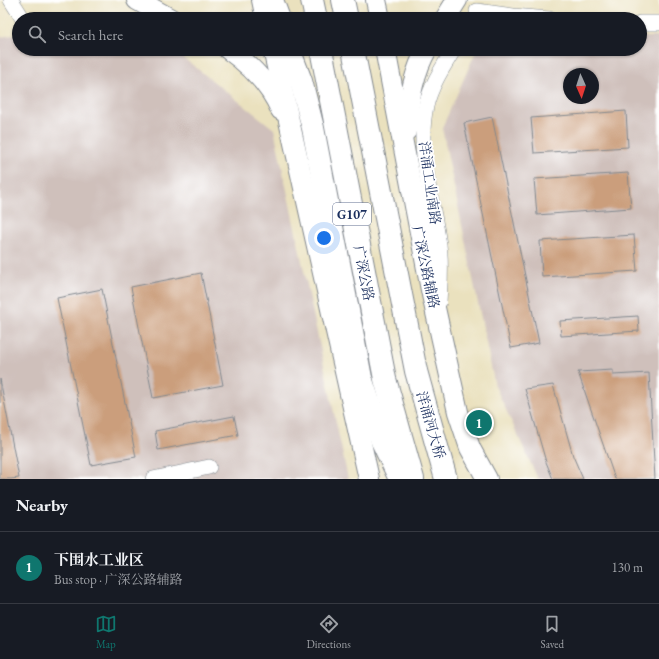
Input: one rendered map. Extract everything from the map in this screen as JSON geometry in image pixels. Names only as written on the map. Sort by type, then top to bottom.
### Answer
[{"type":"highway","points":[[272,0],[276,12]]},
{"type":"highway","points":[[312,0],[315,12]]},
{"type":"highway","points":[[343,0],[346,12]]},
{"type":"highway","points":[[292,56],[301,81],[313,128],[361,378],[382,440],[400,479]]},
{"type":"highway","name":"广深公路","points":[[322,56],[385,379],[413,479]]},
{"type":"highway","name":"洋涌河大桥","points":[[354,56],[416,371],[446,479]]},
{"type":"main road","points":[[137,0],[159,12]]},
{"type":"main road","points":[[262,0],[265,12]]},
{"type":"main road","points":[[376,0],[379,12]]},
{"type":"main road","points":[[449,12],[457,0]]},
{"type":"main road","points":[[236,56],[249,67],[270,92],[279,107],[293,141]]},
{"type":"main road","points":[[274,56],[369,479]]},
{"type":"main road","name":"广深公路辅路","points":[[386,56],[404,157],[458,412],[470,448],[487,479]]},
{"type":"main road","points":[[404,157],[409,100],[424,56]]},
{"type":"street","points":[[11,0],[18,12]]},
{"type":"street","points":[[477,10],[489,12]]},
{"type":"street","points":[[647,23],[659,23]]},
{"type":"street","name":"洋涌工业南路","points":[[438,323],[440,254],[425,162],[423,130],[426,108],[431,92],[450,56]]},
{"type":"street","points":[[153,479],[209,467]]},
{"type":"shaded area","points":[[12,35],[12,56],[181,56],[274,129],[348,479],[0,479],[0,37]]},
{"type":"shaded area","points":[[647,37],[659,37],[659,479],[538,479],[495,386],[442,128],[474,56],[647,56]]},
{"type":"building","points":[[626,111],[628,147],[534,153],[531,118]]},
{"type":"building","points":[[492,117],[539,343],[511,348],[464,123]]},
{"type":"building","points":[[628,173],[631,208],[537,215],[534,179]]},
{"type":"building","points":[[634,235],[637,271],[542,277],[540,241]]},
{"type":"building","points":[[201,273],[223,385],[153,398],[131,287]]},
{"type":"building","points":[[102,289],[136,457],[91,465],[57,298]]},
{"type":"building","points":[[638,316],[639,331],[561,336],[560,321]]},
{"type":"building","points":[[613,370],[613,375],[649,373],[655,479],[615,479],[578,372]]},
{"type":"building","points":[[0,379],[19,478],[0,479]]},
{"type":"building","points":[[553,385],[573,456],[583,479],[553,479],[546,462],[525,389]]},
{"type":"building","points":[[234,416],[238,435],[158,450],[155,431]]},
{"type":"place","name":"下围水工业区","points":[[479,423]]}]
